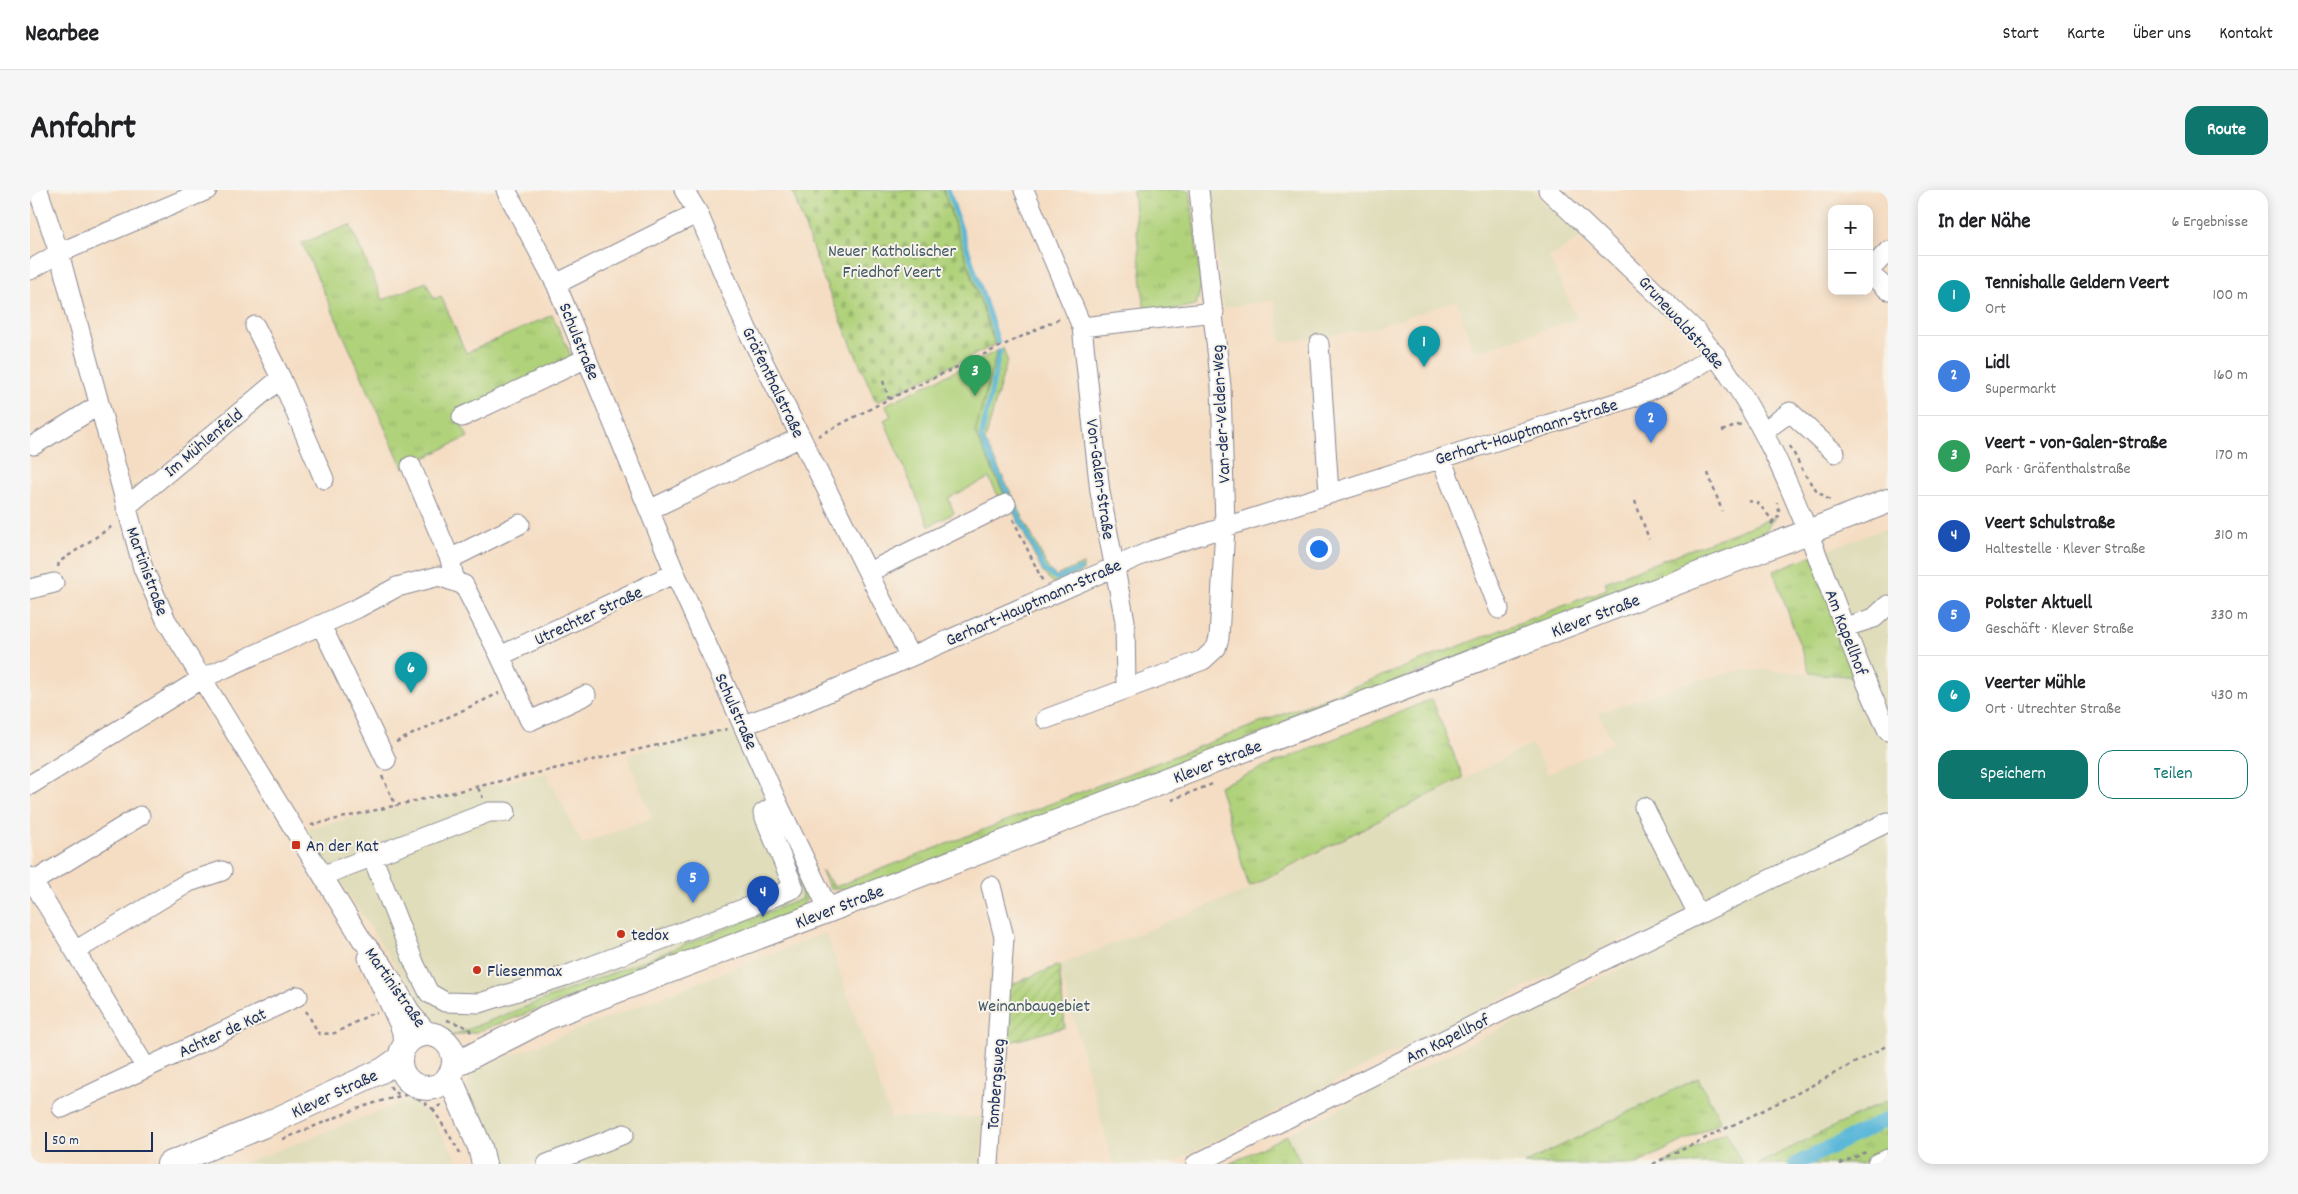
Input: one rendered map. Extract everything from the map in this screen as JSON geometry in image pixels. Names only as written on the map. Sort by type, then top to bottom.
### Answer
[{"type":"main road","name":"Klever Straße","points":[[451,1071],[477,1052],[515,1036],[544,1018],[829,910],[1888,501]]},
{"type":"main road","name":"Klever Straße","points":[[437,1037],[472,1037],[510,1023],[544,1018]]},
{"type":"main road","points":[[423,1093],[438,1086],[451,1071],[454,1057],[437,1037],[412,1038],[403,1051],[402,1070],[423,1093],[442,1105],[464,1142],[484,1164]]},
{"type":"main road","name":"Klever Straße","points":[[169,1164],[265,1126],[383,1070],[403,1051]]},
{"type":"main road","points":[[451,1071],[480,1147],[484,1164]]},
{"type":"main road","name":"Klever Straße","points":[[265,1126],[423,1093]]},
{"type":"street","name":"Martinistraße","points":[[38,190],[59,253],[127,511],[143,568],[153,593],[166,620],[362,940],[383,964],[413,1016],[437,1037]]},
{"type":"street","points":[[30,270],[59,253],[207,190]]},
{"type":"street","name":"Schulstraße","points":[[506,190],[556,284],[675,574],[778,804],[829,910]]},
{"type":"street","name":"Gräfenthalstraße","points":[[684,190],[698,213],[747,330],[910,656]]},
{"type":"street","name":"Von-Galen-Straße","points":[[1024,190],[1079,319],[1100,492],[1125,621],[1126,689]]},
{"type":"street","name":"Van-der-Velden-Weg","points":[[1126,689],[1203,660],[1216,648],[1219,638],[1225,526],[1221,386],[1200,190]]},
{"type":"street","name":"Grunewaldstraße","points":[[1548,190],[1671,305],[1716,354],[1744,396],[1764,431],[1808,533]]},
{"type":"street","name":"Schulstraße","points":[[556,284],[698,213]]},
{"type":"street","points":[[1873,268],[1888,251]]},
{"type":"street","points":[[1873,276],[1888,290]]},
{"type":"street","points":[[1079,319],[1214,312]]},
{"type":"street","points":[[255,326],[281,378],[324,479]]},
{"type":"street","points":[[1319,344],[1330,493]]},
{"type":"street","name":"Gerhart-Hauptmann-Straße","points":[[743,725],[786,710],[1114,566],[1225,526],[1634,397],[1678,377],[1716,354]]},
{"type":"street","points":[[462,417],[587,358]]},
{"type":"street","name":"Im Mühlenfeld","points":[[127,511],[281,378]]},
{"type":"street","points":[[34,445],[99,406]]},
{"type":"street","points":[[1764,431],[1790,412],[1835,453]]},
{"type":"street","points":[[649,510],[803,440]]},
{"type":"street","points":[[1441,458],[1499,609]]},
{"type":"street","points":[[411,466],[450,559],[455,582]]},
{"type":"street","points":[[869,572],[1006,504]]},
{"type":"street","points":[[450,559],[520,524]]},
{"type":"street","name":"Am Kapellhof","points":[[1808,533],[1861,672],[1888,731]]},
{"type":"street","name":"Utrechter Straße","points":[[500,656],[675,574]]},
{"type":"street","points":[[30,785],[201,678],[321,625],[397,588],[439,576],[464,585],[530,721],[586,695]]},
{"type":"street","points":[[30,589],[54,583]]},
{"type":"street","points":[[1845,628],[1874,618],[1888,605]]},
{"type":"street","points":[[321,625],[383,754]]},
{"type":"street","points":[[1046,719],[1126,689]]},
{"type":"street","points":[[372,856],[415,965],[429,993],[445,1002],[480,1003],[624,954],[794,888],[762,813],[778,804]]},
{"type":"street","points":[[1644,808],[1698,914]]},
{"type":"street","points":[[324,876],[489,812],[506,812]]},
{"type":"street","points":[[140,816],[32,879],[146,1068]]},
{"type":"street","name":"Am Kapellhof","points":[[1196,1164],[1698,914],[1888,822]]},
{"type":"street","points":[[75,951],[189,882],[222,871]]},
{"type":"street","name":"Tombergsweg","points":[[989,1164],[1004,936],[991,886]]},
{"type":"street","name":"Martinistraße","points":[[362,940],[372,970],[399,1024],[403,1051]]},
{"type":"street","name":"Achter de Kat","points":[[62,1108],[298,996]]},
{"type":"street","points":[[547,1164],[624,1134]]},
{"type":"street","points":[[1877,1164],[1888,1159]]},
{"type":"path","points":[[803,440],[889,399],[1079,319]]},
{"type":"path","points":[[883,381],[889,399]]},
{"type":"path","points":[[1708,473],[1722,511]]},
{"type":"path","points":[[1635,500],[1649,539]]},
{"type":"path","points":[[1748,501],[1758,504],[1774,522]]},
{"type":"path","points":[[1006,504],[1049,594]]},
{"type":"path","points":[[54,583],[59,562],[127,511]]},
{"type":"path","points":[[396,806],[378,768],[383,754],[514,686]]},
{"type":"path","points":[[294,828],[743,725]]},
{"type":"path","points":[[298,996],[319,1034],[335,1033],[371,1014],[384,1012]]},
{"type":"path","points":[[1653,1164],[1792,1096],[1888,1046]]},
{"type":"path","points":[[423,1093],[466,1164]]},
{"type":"shaded area","points":[[1210,190],[1532,190],[1582,237],[1556,254],[1548,255],[1577,319],[1474,352],[1456,301],[1369,329],[1281,343],[1274,300],[1223,308]]},
{"type":"shaded area","points":[[1884,529],[1888,532],[1888,1100],[1758,1164],[1742,1164],[1698,1078],[1524,1164],[1301,1164],[1287,1135],[1639,959],[1628,936],[1169,1164],[1113,1164],[1059,965],[1250,889],[1532,744],[1548,774],[1613,743],[1599,713],[1695,681],[1740,671],[1761,670],[1848,676],[1816,554]]},
{"type":"shaded area","points":[[735,730],[799,875],[803,899],[451,1036],[435,1023],[422,1006],[305,829],[546,773],[582,844],[652,818],[627,755]]},
{"type":"shaded area","points":[[826,933],[891,1118],[983,1117],[980,1164],[498,1164],[472,1104],[468,1088],[471,1071]]},
{"type":"shaded area","points":[[412,1099],[430,1116],[460,1164],[242,1164]]},
{"type":"green space","name":"Neuer Katholischer Friedhof Veert","points":[[792,190],[943,190],[995,345],[876,402],[823,278]]},
{"type":"green space","points":[[943,190],[950,190],[1000,342],[995,345]]},
{"type":"green space","points":[[1133,190],[1190,190],[1201,286],[1196,305],[1145,315]]},
{"type":"green space","points":[[350,225],[383,300],[426,282],[434,299],[441,296],[466,353],[552,315],[577,368],[460,422],[468,437],[403,468],[302,243]]},
{"type":"green space","points":[[1003,348],[1007,360],[985,441],[1049,570],[1056,576],[1083,564],[1083,571],[1055,584],[1043,573],[975,433],[997,351]]},
{"type":"green space","points":[[997,351],[975,433],[1007,500],[1002,503],[989,478],[948,498],[954,513],[929,526],[884,420],[891,416],[885,405]]},
{"type":"green space","points":[[1775,517],[1763,534],[1611,598],[857,890],[830,889],[821,870],[835,887],[1607,589],[1605,582]]},
{"type":"green space","points":[[1816,554],[1867,686],[1848,676],[1810,673],[1773,571]]},
{"type":"green space","points":[[1432,699],[1463,778],[1249,887],[1219,786]]},
{"type":"green space","points":[[799,875],[809,896],[798,911],[645,971],[476,1032],[451,1036],[802,899]]},
{"type":"green space","name":"Weinanbaugebiet","points":[[1059,965],[1065,1027],[1003,1044],[1008,986]]},
{"type":"green space","points":[[1698,1078],[1721,1122],[1637,1164],[1524,1164]]},
{"type":"green space","points":[[1888,1100],[1888,1150],[1861,1164],[1758,1164]]},
{"type":"green space","points":[[1726,1132],[1742,1164],[1662,1164]]},
{"type":"green space","points":[[1287,1135],[1301,1164],[1229,1164]]},
{"type":"waterway","points":[[948,190],[998,342]]},
{"type":"waterway","points":[[1000,351],[981,438],[1045,571],[1057,579],[1080,569]]},
{"type":"waterway","points":[[1796,1164],[1888,1119]]},
{"type":"place","name":"Tennishalle Geldern Veert","points":[[1424,367]]},
{"type":"place","name":"Veert - von-Galen-Straße","points":[[975,396]]},
{"type":"place","name":"Lidl","points":[[1651,443]]},
{"type":"place","name":"Veerter Mühle","points":[[411,693]]},
{"type":"place","name":"An der Kat","points":[[296,845]]},
{"type":"place","name":"Polster Aktuell","points":[[693,903]]},
{"type":"place","name":"Veert Schulstraße","points":[[763,917]]},
{"type":"place","name":"tedox","points":[[621,934]]},
{"type":"place","name":"Fliesenmax","points":[[477,970]]}]
